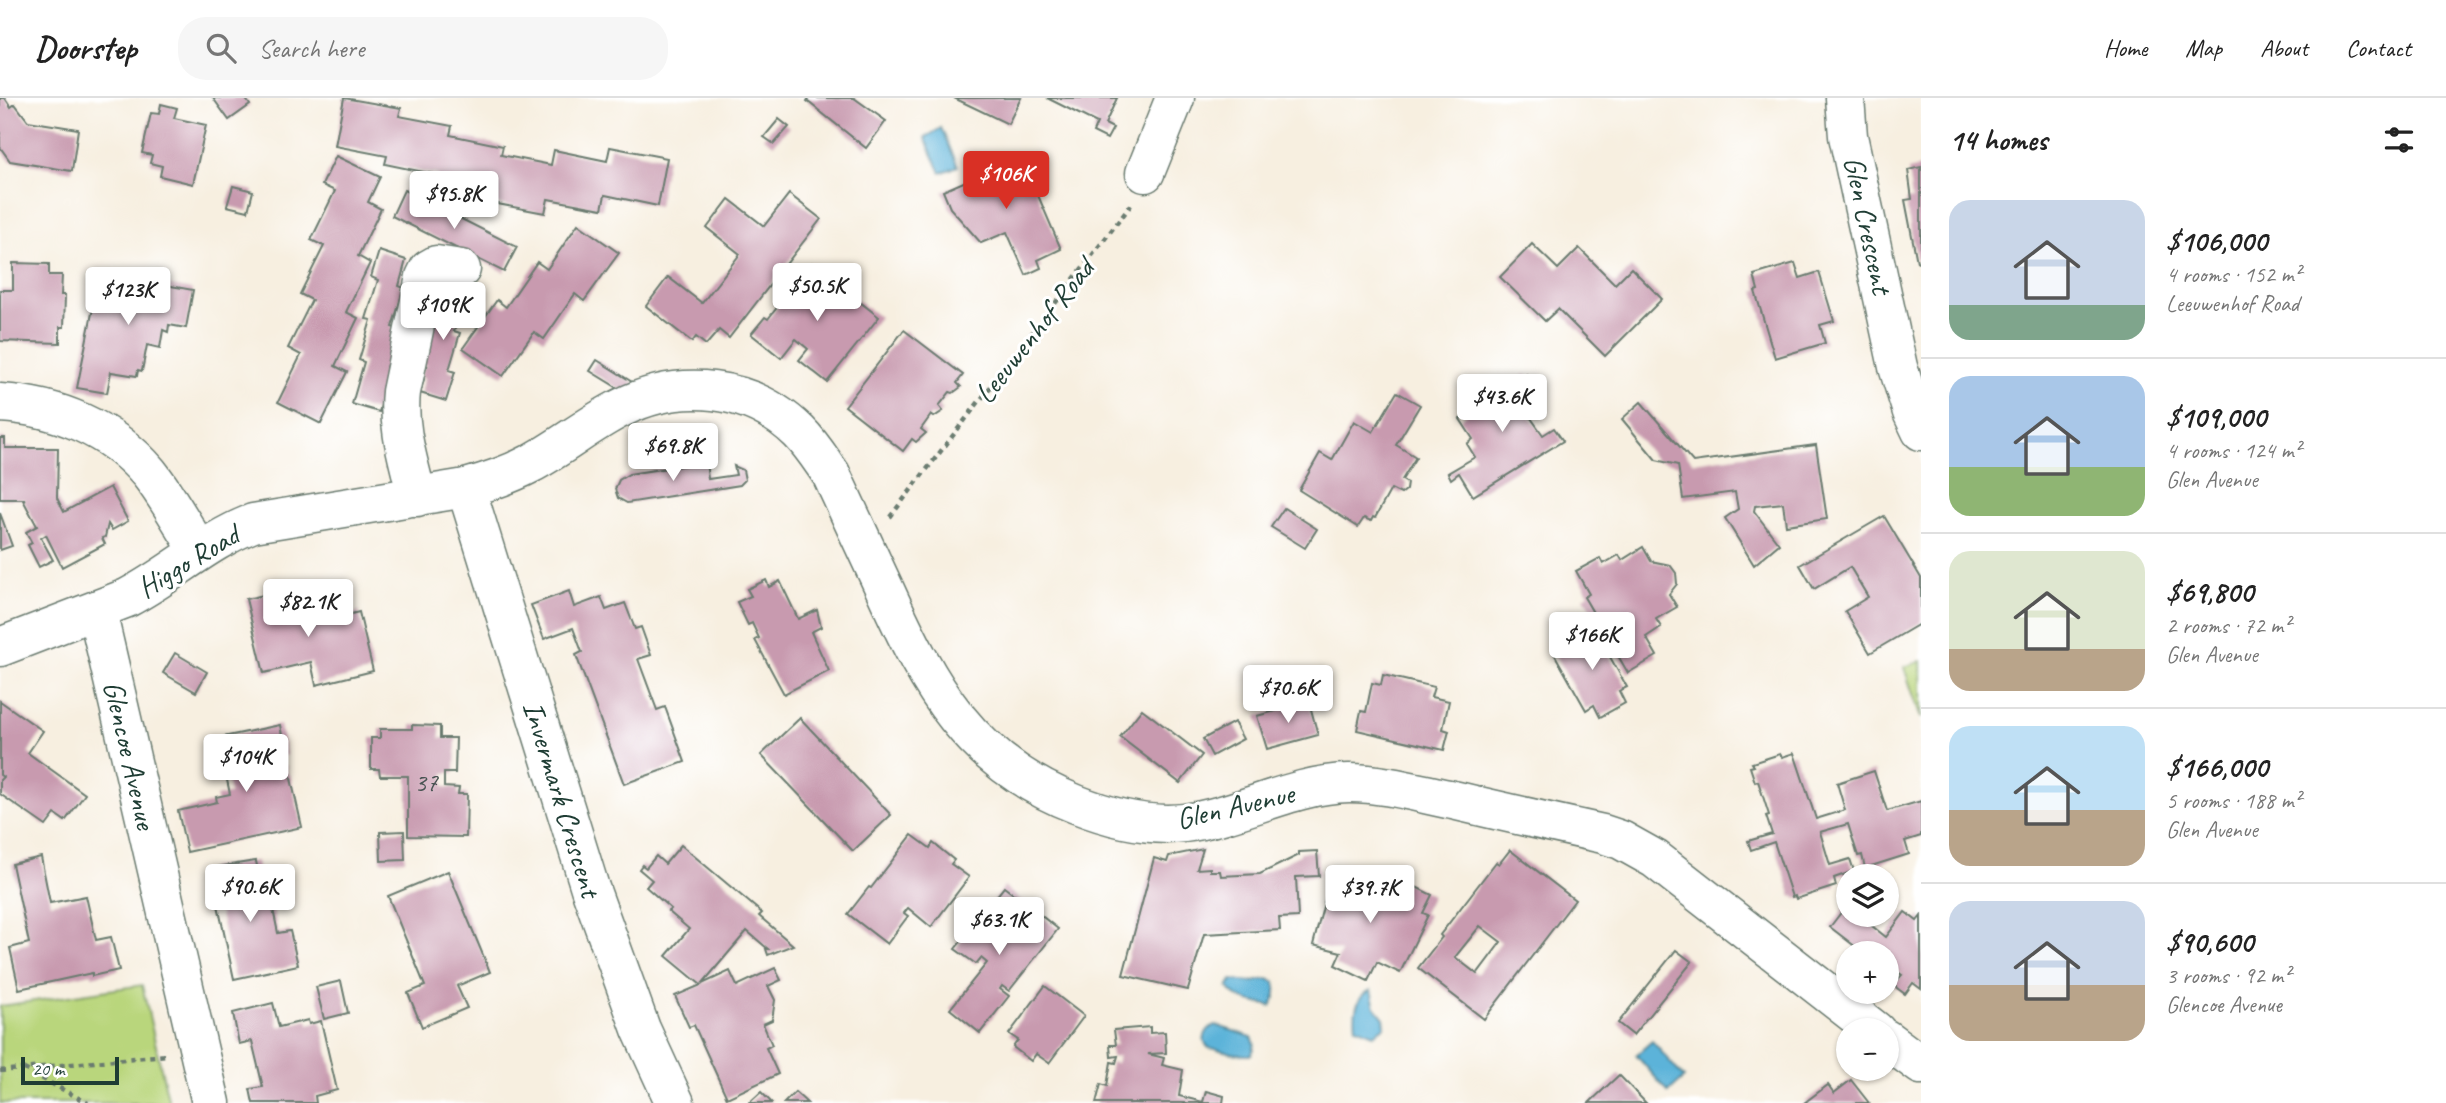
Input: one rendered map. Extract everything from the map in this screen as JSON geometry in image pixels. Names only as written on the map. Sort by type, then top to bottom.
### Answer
[{"type":"street","points":[[1145,173],[1175,98]]},
{"type":"street","name":"Glen Crescent","points":[[1845,98],[1848,136],[1898,367],[1921,431]]},
{"type":"street","points":[[418,496],[401,430],[401,392],[425,277],[429,269],[436,265],[461,269]]},
{"type":"street","name":"Glen Avenue","points":[[466,488],[500,478],[532,463],[596,422],[645,398],[672,391],[697,389],[722,391],[747,398],[774,413],[798,432],[831,474],[912,649],[931,684],[955,718],[983,747],[1018,775],[1058,797],[1102,815],[1142,822],[1182,823],[1216,817],[1320,786],[1369,783],[1621,839],[1656,859],[1859,1018]]},
{"type":"street","points":[[0,403],[35,407],[67,415],[97,430],[124,449],[148,472],[199,551]]},
{"type":"street","name":"Higgo Road","points":[[0,646],[97,611],[144,589],[199,551],[236,529],[253,523],[466,488]]},
{"type":"street","name":"Invermark Crescent","points":[[466,488],[593,899],[641,1029],[675,1103]]},
{"type":"street","name":"Glencoe Avenue","points":[[97,611],[211,1103]]},
{"type":"street","points":[[1899,1049],[1921,1066]]},
{"type":"path","name":"Leeuwenhof Road","points":[[866,548],[1132,204],[1145,173]]},
{"type":"path","points":[[0,1071],[199,1052]]},
{"type":"path","points":[[23,1069],[88,1103]]},
{"type":"green space","points":[[1921,661],[1921,718],[1904,667]]},
{"type":"green space","points":[[142,985],[169,1103],[0,1103],[0,1006]]},
{"type":"water","points":[[941,128],[958,166],[941,173],[925,138]]},
{"type":"water","points":[[1268,979],[1275,982],[1276,988],[1271,1006],[1242,999],[1228,987],[1232,980],[1253,982]]},
{"type":"water","points":[[1371,990],[1375,1007],[1384,1018],[1385,1026],[1374,1034],[1356,1027],[1355,1022],[1359,1001]]},
{"type":"water","points":[[1215,1025],[1252,1037],[1252,1053],[1239,1054],[1209,1048],[1205,1035]]},
{"type":"water","points":[[1652,1041],[1684,1078],[1668,1092],[1636,1055]]},
{"type":"building","points":[[0,98],[5,98],[11,107],[15,104],[28,121],[78,129],[72,171],[10,161],[0,147]]},
{"type":"building","points":[[213,98],[245,98],[250,105],[229,120]]},
{"type":"building","points":[[344,98],[401,108],[399,116],[452,126],[450,135],[503,146],[501,155],[551,165],[554,150],[607,161],[610,147],[667,158],[658,206],[605,195],[602,209],[548,199],[545,213],[487,202],[489,193],[436,182],[438,175],[385,164],[387,156],[335,146]]},
{"type":"building","points":[[809,98],[854,98],[886,121],[866,148],[807,101]]},
{"type":"building","points":[[954,98],[1021,98],[1008,124]]},
{"type":"building","points":[[1047,98],[1117,98],[1105,124],[1113,128],[1107,139],[1093,132],[1097,123]]},
{"type":"building","points":[[161,104],[177,108],[174,118],[206,125],[193,184],[160,176],[162,166],[150,163],[152,155],[142,153],[151,113],[159,114]]},
{"type":"building","points":[[779,119],[789,127],[774,144],[764,137]]},
{"type":"building","points":[[336,156],[380,177],[368,202],[381,209],[358,256],[370,263],[346,312],[358,318],[335,366],[347,372],[321,424],[278,402],[301,355],[288,348],[312,300],[300,294],[324,246],[311,240],[335,191],[322,185]]},
{"type":"building","points":[[1022,158],[1061,249],[1038,260],[1041,268],[1026,275],[1007,232],[981,243],[950,208],[943,191],[982,174],[979,166],[995,159],[998,168]]},
{"type":"building","points":[[1921,167],[1921,261],[1917,262],[1905,200],[1912,199],[1908,170]]},
{"type":"building","points":[[233,186],[253,191],[248,211],[227,206]]},
{"type":"building","points":[[404,190],[517,247],[504,272],[392,216]]},
{"type":"building","points":[[789,194],[821,219],[729,338],[719,330],[706,345],[696,337],[692,342],[646,306],[668,277],[702,303],[740,254],[707,228],[729,199],[764,226]]},
{"type":"building","points":[[578,224],[619,253],[584,301],[575,294],[544,339],[534,332],[503,376],[463,348],[497,300],[506,307],[537,262],[547,269]]},
{"type":"building","points":[[1532,244],[1558,269],[1579,248],[1615,284],[1631,268],[1662,299],[1605,356],[1558,309],[1545,321],[1500,277]]},
{"type":"building","points":[[379,251],[406,260],[399,286],[404,288],[392,327],[398,329],[386,368],[391,370],[379,412],[352,404],[364,362],[359,360],[371,320],[366,319],[378,280],[371,277]]},
{"type":"building","points":[[13,263],[49,264],[49,275],[62,275],[61,295],[65,295],[64,327],[60,327],[60,343],[0,341],[0,290],[13,290]]},
{"type":"building","points":[[812,263],[839,285],[837,287],[849,298],[851,295],[879,317],[827,382],[799,360],[808,349],[796,339],[781,358],[751,334],[765,317],[768,319]]},
{"type":"building","points":[[1795,263],[1800,278],[1819,272],[1834,321],[1820,325],[1825,343],[1775,358],[1755,291],[1758,290],[1754,275]]},
{"type":"building","points":[[100,273],[193,290],[186,328],[169,325],[168,332],[163,330],[160,348],[147,345],[142,371],[138,370],[137,376],[111,372],[107,393],[77,388]]},
{"type":"building","points":[[440,284],[472,294],[465,317],[459,315],[454,331],[460,333],[449,370],[455,372],[446,401],[420,393],[424,379],[420,377],[424,366],[428,366],[422,364]]},
{"type":"building","points":[[904,330],[963,375],[957,383],[961,387],[953,393],[950,392],[939,406],[943,411],[934,417],[931,415],[921,429],[926,433],[916,442],[912,439],[903,451],[845,406]]},
{"type":"building","points":[[597,360],[637,385],[631,396],[590,371]]},
{"type":"building","points":[[1526,374],[1541,398],[1527,406],[1529,408],[1526,411],[1543,435],[1554,428],[1563,441],[1473,496],[1459,473],[1451,479],[1448,473],[1475,457],[1467,444],[1473,439],[1460,419],[1467,414],[1461,404],[1499,380],[1503,388]]},
{"type":"building","points":[[1397,392],[1420,405],[1396,445],[1416,457],[1402,480],[1407,483],[1406,490],[1401,494],[1391,489],[1375,518],[1371,521],[1364,518],[1358,527],[1299,490],[1320,453],[1332,460],[1354,421],[1373,432]]},
{"type":"building","points":[[1641,402],[1693,462],[1816,445],[1827,519],[1786,525],[1783,503],[1755,506],[1754,511],[1779,544],[1754,565],[1725,518],[1738,509],[1735,492],[1683,499],[1678,465],[1656,460],[1622,419]]},
{"type":"building","points":[[0,438],[5,438],[5,448],[58,448],[57,498],[64,512],[110,487],[128,521],[112,530],[108,524],[105,537],[102,538],[105,544],[62,567],[46,535],[41,538],[53,560],[39,567],[28,545],[32,543],[26,532],[37,526],[23,500],[25,499],[0,499]]},
{"type":"building","points":[[706,462],[708,479],[736,475],[734,466],[743,470],[745,480],[740,485],[627,503],[618,498],[615,489],[619,480],[629,474]]},
{"type":"building","points":[[1284,508],[1317,529],[1305,548],[1271,527]]},
{"type":"building","points":[[0,513],[12,546],[0,550]]},
{"type":"building","points":[[1884,516],[1921,578],[1921,623],[1870,653],[1845,611],[1868,597],[1850,567],[1814,589],[1800,565]]},
{"type":"building","points":[[1643,547],[1651,561],[1670,565],[1676,573],[1677,584],[1669,594],[1677,607],[1656,619],[1661,627],[1646,637],[1657,656],[1628,673],[1584,597],[1589,594],[1576,571],[1600,558],[1603,564],[1619,555],[1622,560]]},
{"type":"building","points":[[766,580],[769,587],[780,581],[798,619],[817,610],[821,627],[811,632],[829,671],[784,694],[755,640],[759,638],[752,623],[748,625],[737,602],[751,596],[747,589]]},
{"type":"building","points":[[291,589],[297,614],[311,614],[320,622],[359,612],[373,671],[316,685],[311,662],[264,673],[246,599]]},
{"type":"building","points":[[569,591],[574,607],[601,597],[606,610],[625,603],[635,629],[641,627],[651,655],[638,659],[657,710],[665,707],[685,762],[624,784],[576,655],[582,652],[573,628],[544,639],[531,605]]},
{"type":"building","points":[[1593,627],[1627,687],[1619,691],[1625,703],[1600,717],[1594,705],[1586,710],[1552,650]]},
{"type":"building","points":[[175,653],[207,672],[196,692],[163,673]]},
{"type":"building","points":[[1383,675],[1434,687],[1431,697],[1449,701],[1443,729],[1449,731],[1444,750],[1357,730],[1361,711],[1366,712],[1372,683],[1381,685]]},
{"type":"building","points":[[0,701],[43,731],[28,753],[85,794],[65,821],[55,814],[46,826],[0,794],[0,780],[3,777],[0,775]]},
{"type":"building","points":[[1309,702],[1318,735],[1267,749],[1257,716]]},
{"type":"building","points":[[1142,709],[1202,755],[1180,783],[1120,737]]},
{"type":"building","points":[[800,718],[891,815],[853,851],[761,755]]},
{"type":"building","points":[[1234,722],[1243,739],[1212,756],[1203,739]]},
{"type":"building","points":[[280,725],[286,755],[269,758],[271,768],[286,765],[302,827],[187,852],[178,811],[217,802],[216,797],[230,794],[218,738]]},
{"type":"building","points":[[412,725],[440,726],[440,738],[456,738],[455,773],[444,773],[444,787],[459,788],[458,794],[467,794],[466,837],[408,836],[408,776],[380,776],[379,769],[371,769],[371,738],[380,738],[380,729],[412,729]]},
{"type":"building","points":[[1794,753],[1816,819],[1845,810],[1837,783],[1874,771],[1887,811],[1921,801],[1921,836],[1905,841],[1909,854],[1878,864],[1864,864],[1862,855],[1858,856],[1848,824],[1820,832],[1830,865],[1850,859],[1852,864],[1836,864],[1836,886],[1796,899],[1795,896],[1792,897],[1774,842],[1751,850],[1748,841],[1772,834],[1758,781],[1755,782],[1750,767],[1754,766],[1752,763],[1780,754],[1782,757]]},
{"type":"building","points":[[404,831],[405,860],[381,861],[380,832]]},
{"type":"building","points":[[912,835],[930,848],[933,843],[954,860],[951,864],[969,877],[931,927],[908,908],[904,913],[908,916],[887,944],[848,914]]},
{"type":"building","points":[[681,845],[762,913],[759,916],[793,945],[768,955],[768,949],[747,931],[702,984],[730,971],[737,986],[775,968],[781,980],[768,986],[775,1000],[772,1020],[763,1024],[772,1045],[766,1048],[778,1074],[727,1098],[694,1025],[689,1027],[675,996],[701,985],[666,956],[689,929],[646,887],[652,880],[639,869],[642,865],[646,868],[656,856],[665,864]]},
{"type":"building","points":[[1203,849],[1197,869],[1210,868],[1210,871],[1220,871],[1221,876],[1260,874],[1299,855],[1299,852],[1317,851],[1319,876],[1296,877],[1298,917],[1279,918],[1280,930],[1204,934],[1188,990],[1123,975],[1154,858],[1167,862],[1169,856]]},
{"type":"building","points":[[1510,850],[1575,900],[1484,1019],[1418,968],[1496,862],[1499,864]],"holes":[[[1480,926],[1501,942],[1477,974],[1455,957]]]},
{"type":"building","points":[[41,857],[50,903],[86,896],[96,940],[111,937],[119,970],[19,989],[10,948],[29,943],[12,864]]},
{"type":"building","points":[[256,861],[261,886],[240,890],[242,901],[270,895],[278,933],[290,931],[298,965],[234,979],[210,868]]},
{"type":"building","points":[[1339,869],[1371,878],[1366,898],[1378,901],[1382,893],[1397,900],[1406,882],[1432,895],[1423,913],[1428,915],[1400,973],[1377,962],[1368,981],[1335,965],[1341,952],[1313,945],[1328,888],[1334,890]]},
{"type":"building","points":[[448,871],[490,972],[457,986],[467,1008],[422,1027],[408,993],[425,986],[388,896]]},
{"type":"building","points":[[1004,887],[1025,903],[1014,915],[1029,927],[1039,914],[1058,929],[1009,991],[1002,986],[1000,989],[1009,996],[980,1033],[950,1009],[987,963],[981,958],[976,964],[955,949]]},
{"type":"building","points":[[1905,912],[1917,921],[1921,916],[1921,989],[1913,983],[1905,994],[1899,990],[1899,978],[1902,975],[1899,973],[1899,941],[1848,941],[1830,927],[1836,919],[1836,927],[1873,927],[1886,937],[1894,927],[1899,927],[1899,920]]},
{"type":"building","points":[[1676,950],[1692,962],[1633,1035],[1618,1023]]},
{"type":"building","points":[[341,981],[348,1013],[324,1019],[316,987]]},
{"type":"building","points":[[1045,986],[1084,1016],[1049,1063],[1036,1054],[1031,1061],[1013,1047],[1018,1040],[1009,1034]]},
{"type":"building","points":[[273,1003],[279,1027],[308,1020],[309,1024],[321,1021],[337,1090],[315,1096],[316,1103],[253,1103],[250,1089],[263,1087],[252,1041],[239,1044],[233,1013]]},
{"type":"building","points":[[1150,1027],[1150,1033],[1165,1032],[1166,1053],[1148,1054],[1164,1058],[1162,1065],[1183,1070],[1179,1096],[1203,1102],[1206,1091],[1224,1096],[1223,1103],[1096,1103],[1101,1084],[1107,1086],[1111,1062],[1116,1063],[1118,1056],[1111,1057],[1110,1045],[1116,1045],[1114,1030]]},
{"type":"building","points":[[1619,1075],[1646,1103],[1589,1103]]},
{"type":"building","points":[[1852,1081],[1869,1103],[1804,1103],[1828,1085],[1834,1093]]},
{"type":"building","points":[[761,1092],[772,1103],[749,1103]]},
{"type":"building","points":[[795,1092],[807,1103],[784,1103]]}]
